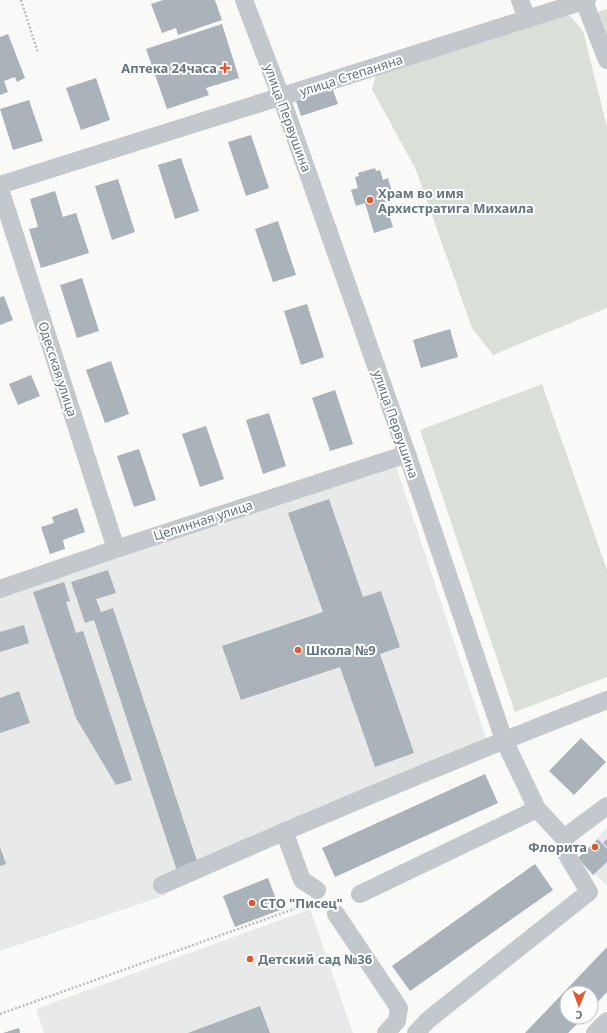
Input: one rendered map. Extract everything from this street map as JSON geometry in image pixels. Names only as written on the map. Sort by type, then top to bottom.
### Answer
[{"type":"street","name":"улица Первушина","points":[[244,0],[281,97],[407,454],[504,740],[537,809],[564,838]]},
{"type":"street","points":[[520,0],[527,19]]},
{"type":"street","name":"улица Степаняна","points":[[0,185],[585,0]]},
{"type":"street","points":[[585,0],[607,60]]},
{"type":"street","name":"Одесская улица","points":[[0,189],[116,549]]},
{"type":"street","name":"Целинная улица","points":[[0,590],[116,549],[407,454]]},
{"type":"street","points":[[162,884],[284,831],[504,740],[607,700]]},
{"type":"street","points":[[416,1033],[428,1020],[589,892],[567,855],[564,838],[607,806]]},
{"type":"street","points":[[360,894],[537,809]]},
{"type":"street","points":[[284,831],[302,880],[312,897]]},
{"type":"street","points":[[336,914],[399,1008],[397,1020],[386,1033]]},
{"type":"street","points":[[595,1033],[607,1021]]},
{"type":"path","points":[[21,0],[38,53]]},
{"type":"path","points":[[0,1014],[312,897]]},
{"type":"shaded area","points":[[607,9],[607,38],[598,12]]},
{"type":"shaded area","points":[[560,13],[570,16],[583,31],[607,127],[607,308],[493,355],[472,328],[416,170],[372,89],[376,73]]},
{"type":"shaded area","points":[[542,384],[607,570],[607,677],[515,712],[420,430]]},
{"type":"shaded area","name":"Школа №9","points":[[395,463],[486,738],[208,862],[162,885],[166,895],[0,951],[0,598]]},
{"type":"shaded area","points":[[607,828],[607,886],[578,858]]},
{"type":"shaded area","name":"Детский сад №36","points":[[310,909],[353,1033],[44,1033],[36,1009]]},
{"type":"building","points":[[163,0],[215,0],[222,20],[178,35],[176,28],[162,33],[151,4]]},
{"type":"building","points":[[222,24],[239,78],[206,88],[209,95],[167,109],[146,49]]},
{"type":"building","points":[[8,34],[25,78],[17,82],[15,77],[4,81],[8,92],[0,95],[0,37]]},
{"type":"building","points":[[96,78],[110,120],[81,130],[66,88]]},
{"type":"building","points":[[332,87],[338,104],[301,116],[295,98]]},
{"type":"building","points":[[29,100],[43,141],[13,150],[0,109]]},
{"type":"building","points":[[251,135],[269,188],[246,196],[228,142]]},
{"type":"building","points":[[181,158],[199,211],[175,219],[158,165]]},
{"type":"building","name":"Храм во имя Архистратига Михаила","points":[[375,168],[376,171],[380,170],[383,180],[388,178],[393,195],[384,198],[393,227],[374,233],[365,203],[356,206],[351,190],[358,188],[355,177],[359,176],[358,173]]},
{"type":"building","points":[[118,179],[135,232],[112,240],[95,186]]},
{"type":"building","points":[[55,191],[63,217],[76,213],[89,253],[41,268],[29,229],[38,227],[30,199]]},
{"type":"building","points":[[278,221],[296,275],[273,282],[255,229]]},
{"type":"building","points":[[82,278],[99,331],[77,338],[60,285]]},
{"type":"building","points":[[4,296],[13,320],[0,325],[0,297]]},
{"type":"building","points":[[307,304],[324,357],[301,365],[284,311]]},
{"type":"building","points":[[450,329],[458,357],[421,368],[413,340]]},
{"type":"building","points":[[111,361],[129,414],[105,423],[86,370]]},
{"type":"building","points":[[31,375],[40,396],[18,405],[9,384]]},
{"type":"building","points":[[335,390],[353,444],[330,451],[312,398]]},
{"type":"building","points":[[269,413],[286,466],[263,474],[246,420]]},
{"type":"building","points":[[206,426],[224,479],[200,487],[182,434]]},
{"type":"building","points":[[139,449],[156,500],[134,507],[117,456]]},
{"type":"building","points":[[329,499],[363,597],[381,591],[400,647],[380,654],[414,753],[375,767],[340,667],[241,700],[222,646],[323,612],[288,513]]},
{"type":"building","points":[[77,508],[85,532],[63,540],[65,549],[50,554],[41,527],[54,523],[52,517]]},
{"type":"building","points":[[108,570],[116,593],[96,599],[101,612],[113,608],[198,864],[177,871],[94,620],[85,623],[71,582]]},
{"type":"building","points":[[64,582],[70,601],[66,602],[76,633],[83,631],[132,780],[116,785],[76,718],[33,592]]},
{"type":"building","points":[[24,625],[29,643],[0,652],[0,632]]},
{"type":"building","points":[[19,691],[30,723],[0,733],[0,698]]},
{"type":"building","points":[[581,738],[606,762],[574,795],[549,771]]},
{"type":"building","points":[[485,774],[498,803],[335,877],[322,848]]},
{"type":"building","points":[[598,839],[607,849],[607,862],[593,875],[578,858]]},
{"type":"building","points":[[607,839],[607,847],[603,843]]},
{"type":"building","points":[[0,847],[6,864],[0,866]]},
{"type":"building","points":[[535,864],[553,890],[410,991],[392,966]]},
{"type":"building","name":"СТО \"Писец\"","points":[[268,878],[280,910],[235,927],[223,896]]},
{"type":"building","points":[[607,947],[607,992],[599,1000],[599,985],[571,985]]},
{"type":"building","points":[[559,997],[559,1025],[576,1025],[568,1033],[525,1033]]},
{"type":"building","points":[[260,1006],[270,1033],[188,1033]]},
{"type":"building","points":[[19,1028],[20,1033],[3,1033]]},
{"type":"place","name":"Аптека 24часа","points":[[225,68]]},
{"type":"place","name":"Храм во имя Архистратига Михаила","points":[[370,200]]},
{"type":"place","name":"Школа №9","points":[[298,650]]},
{"type":"place","name":"Флорита","points":[[595,847]]},
{"type":"place","name":"СТО \"Писец\"","points":[[252,903]]},
{"type":"place","name":"Детский сад №36","points":[[250,959]]}]
